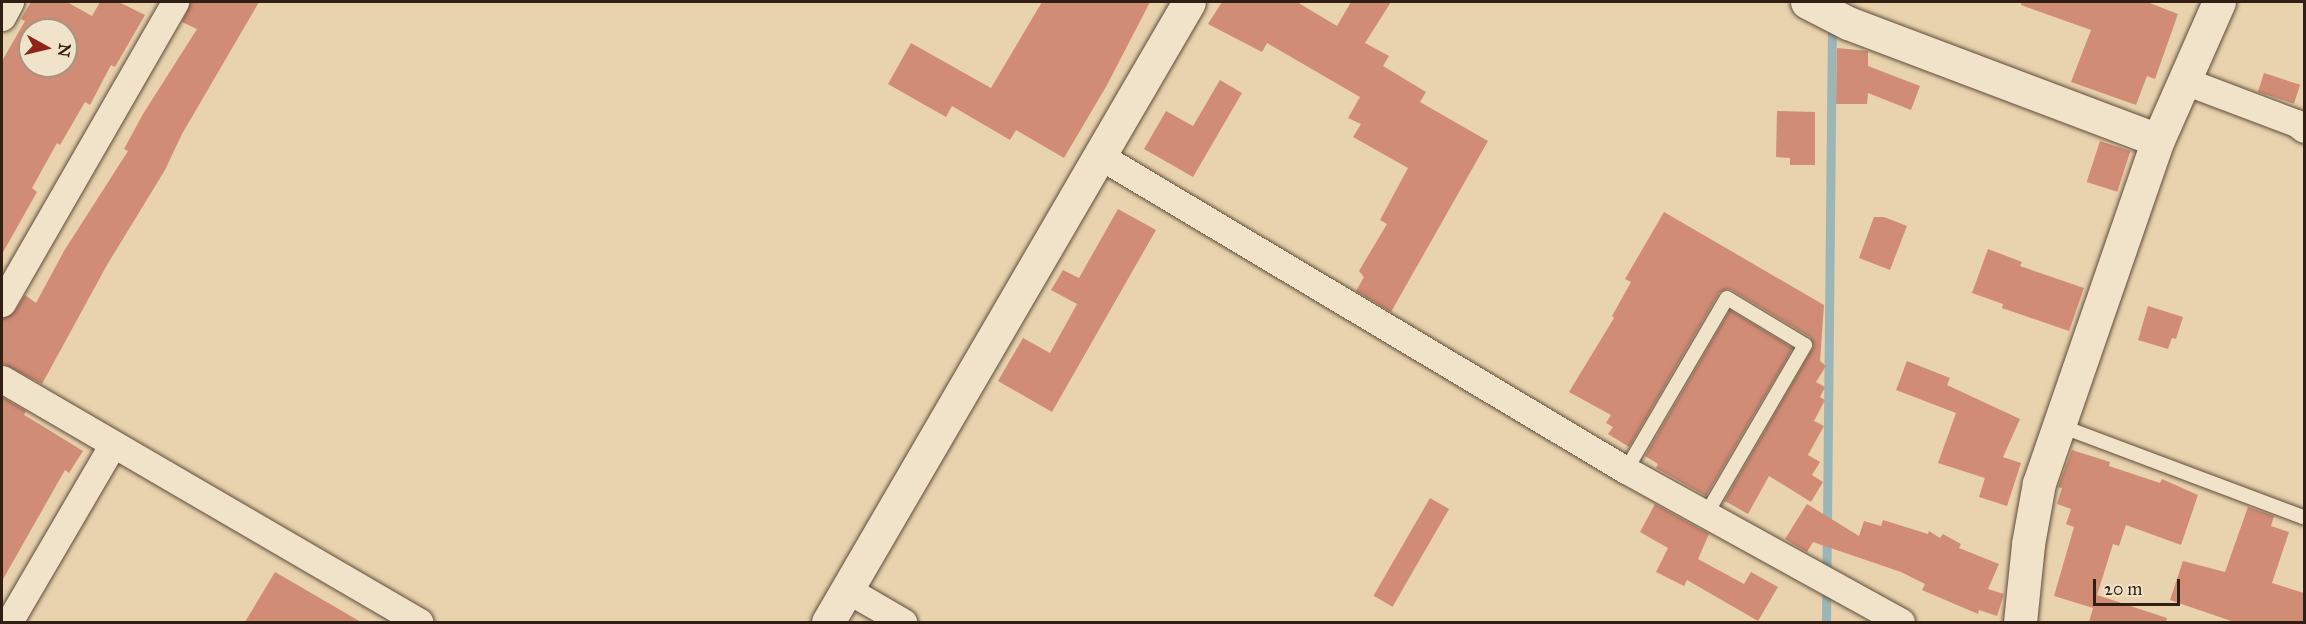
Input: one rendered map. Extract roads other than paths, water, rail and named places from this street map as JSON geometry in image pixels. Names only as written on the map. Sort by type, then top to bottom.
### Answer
[{"type":"street","points":[[2,17],[10,2]]},
{"type":"street","points":[[2,303],[175,2]]},
{"type":"street","points":[[828,622],[1189,2]]},
{"type":"street","points":[[2020,622],[2028,544],[2039,483],[2158,140],[2219,2]]},
{"type":"street","points":[[1813,5],[1848,23],[2158,140]]},
{"type":"street","points":[[2186,81],[2296,123],[2304,129]]},
{"type":"street","points":[[1100,156],[1705,516],[1901,622]]},
{"type":"street","points":[[2,379],[419,622]]},
{"type":"street","points":[[9,622],[113,444]]},
{"type":"street","points":[[848,590],[903,622]]},
{"type":"lane","points":[[1626,470],[1727,298],[1804,345],[1705,516]]},
{"type":"lane","points":[[2058,425],[2303,517]]},
{"type":"waterway","points":[[1826,622],[1832,22]]}]
